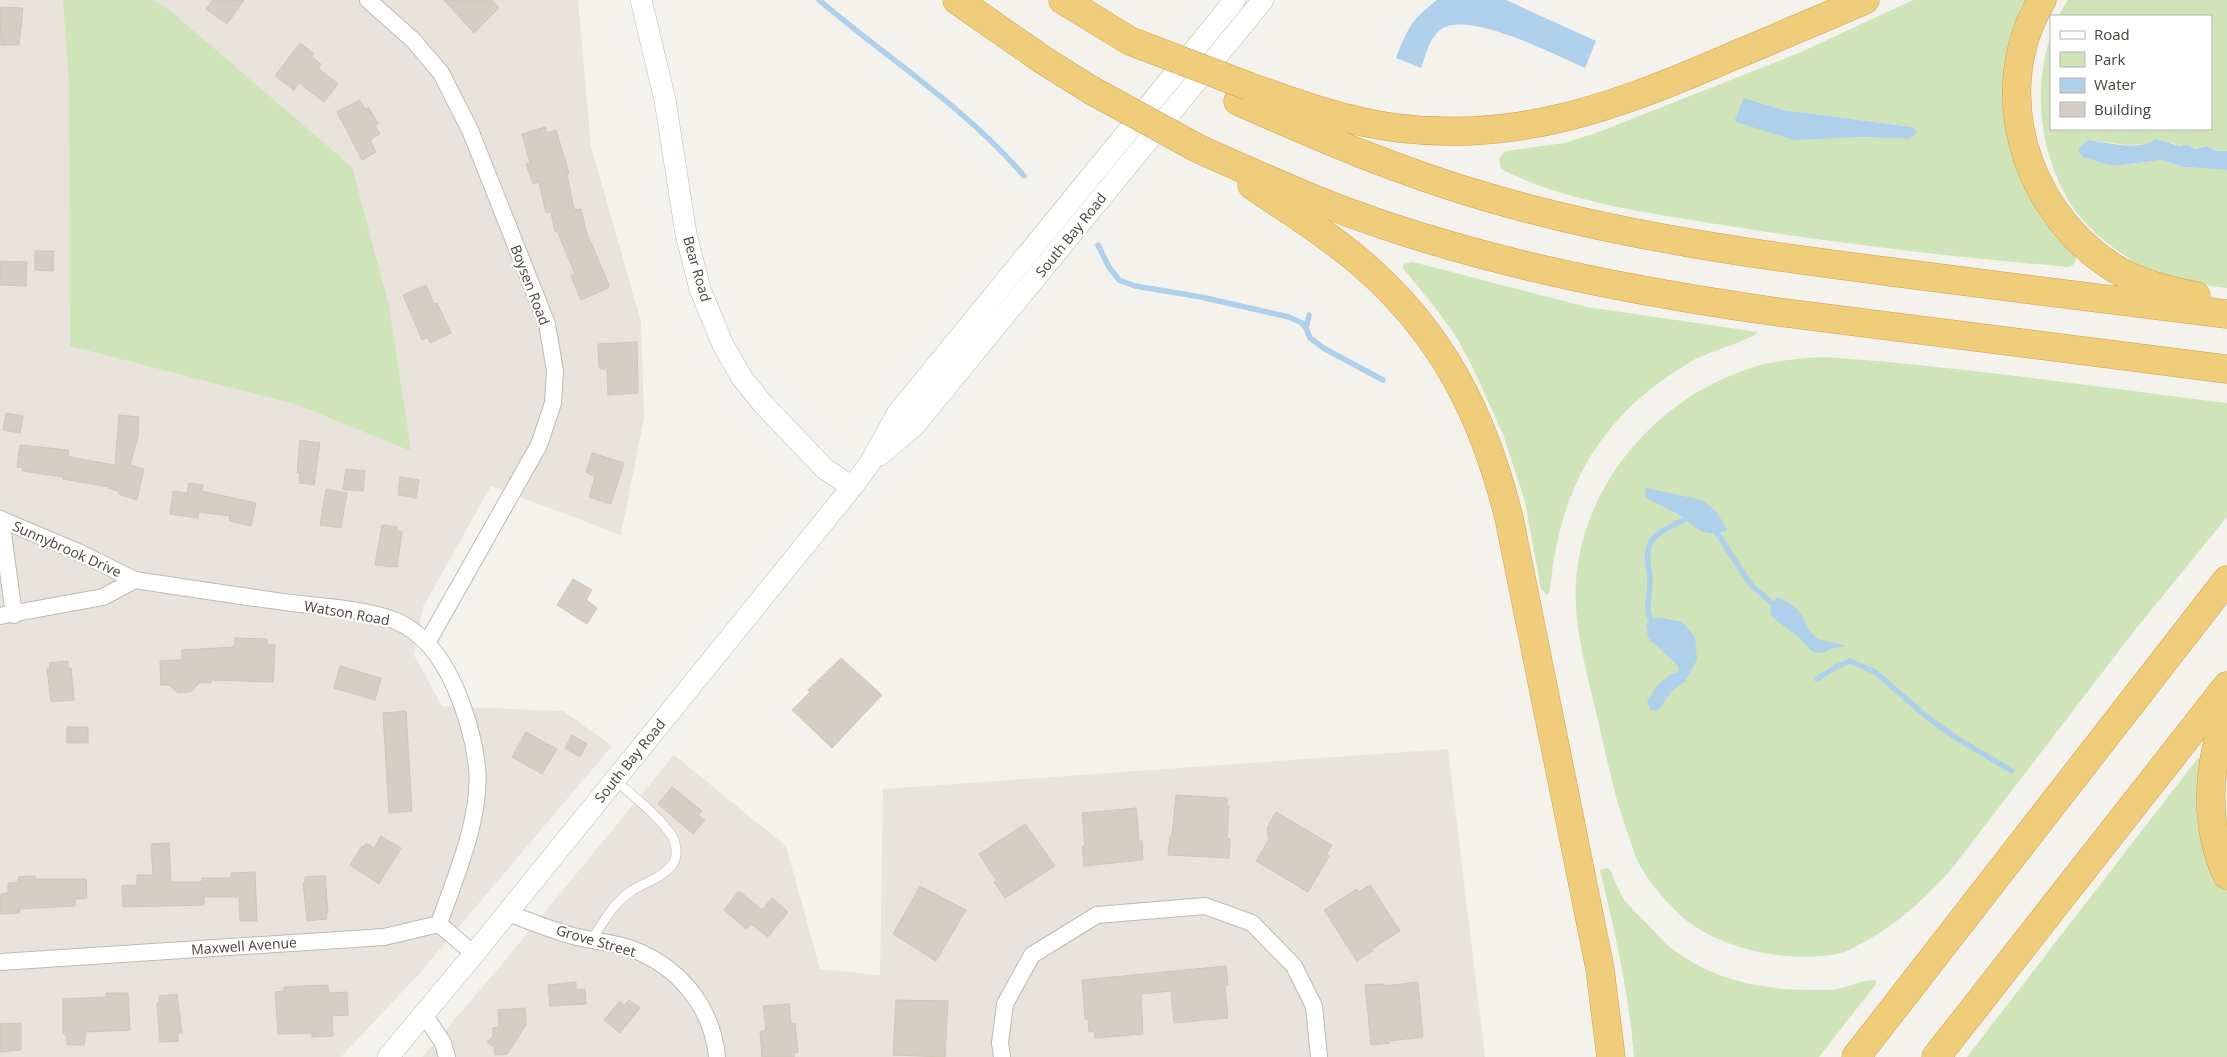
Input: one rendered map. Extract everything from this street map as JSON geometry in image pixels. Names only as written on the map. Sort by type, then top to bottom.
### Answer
[{"type":"highway","points":[[957,0],[1043,60],[1091,90],[1199,149],[1318,201],[1382,224],[1474,253],[1577,278],[1778,312],[2227,369]]},
{"type":"highway","points":[[1063,0],[1130,42],[1243,93],[1363,155],[1428,179],[1508,203],[1620,230],[1819,263],[2227,314]]},
{"type":"highway","points":[[1243,93],[1344,118],[1398,128],[1482,130],[1536,124],[1599,109],[1637,96],[1865,0]]},
{"type":"highway","points":[[2042,0],[2029,26],[2022,50],[2018,74],[2018,121],[2022,144],[2030,166],[2053,211],[2069,232],[2110,266],[2140,280],[2173,291],[2227,304]]},
{"type":"highway","points":[[1199,149],[1331,240],[1383,282],[1433,339],[1447,360],[1472,406],[1493,458],[1509,518],[1600,970],[1611,1057]]},
{"type":"highway","points":[[1856,1057],[2227,580]]},
{"type":"highway","points":[[1936,1057],[2227,686]]},
{"type":"highway","points":[[2227,712],[2219,735],[2212,769],[2210,800],[2217,849],[2227,875]]},
{"type":"street","name":"Boysen Road","points":[[368,0],[413,40],[441,72],[470,130],[546,324],[555,371],[553,403],[539,444],[427,643]]},
{"type":"street","name":"Bear Road","points":[[641,0],[665,100],[686,234],[700,289],[723,346],[742,378],[763,404],[826,469],[852,487]]},
{"type":"street","name":"South Bay Road","points":[[388,1057],[508,913],[852,487],[870,463],[897,414],[1236,0]]},
{"type":"street","name":"South Bay Road","points":[[870,463],[915,425],[1263,0]]},
{"type":"street","name":"Sunnybrook Drive","points":[[0,519],[76,551],[135,580]]},
{"type":"street","points":[[0,519],[7,616],[103,596],[135,580]]},
{"type":"street","name":"Watson Road","points":[[135,580],[352,611],[394,620],[411,629],[427,643],[449,674],[467,717],[477,768],[475,804],[465,847],[439,924]]},
{"type":"street","points":[[1002,1057],[1000,1043],[1005,1004],[1032,955],[1096,915],[1205,906],[1252,923],[1294,966],[1314,1006],[1319,1057]]},
{"type":"street","name":"Grove Street","points":[[508,913],[572,936],[632,949],[652,959],[685,983],[694,994],[711,1028],[717,1057]]},
{"type":"street","points":[[439,924],[474,954]]},
{"type":"street","name":"Maxwell Avenue","points":[[0,962],[384,937],[439,924]]},
{"type":"street","points":[[424,1014],[443,1043],[447,1057]]},
{"type":"lane","points":[[592,940],[609,913],[629,892],[672,865],[675,856],[676,845],[673,838],[661,823],[615,780]]},
{"type":"shaded area","points":[[0,0],[578,0],[591,147],[641,322],[644,418],[621,535],[491,486],[423,607],[414,655],[442,706],[563,711],[612,746],[419,974],[341,1057],[0,1057]]},
{"type":"shaded area","points":[[1448,749],[1485,1057],[422,1057],[502,964],[674,755],[786,846],[820,969],[880,975],[883,789]]},
{"type":"green space","points":[[63,0],[152,0],[167,8],[352,167],[389,306],[411,451],[295,404],[70,346],[69,81]]},
{"type":"green space","points":[[1913,0],[2032,0],[2021,176],[2043,221],[2075,254],[2076,259],[2073,265],[2068,267],[1892,249],[1662,215],[1579,198],[1552,190],[1501,169],[1499,158],[1506,151],[1564,143],[1596,133],[1799,53]],"holes":[[[1745,98],[1784,110],[1912,127],[1909,139],[1860,137]]]},
{"type":"green space","points":[[2068,0],[2227,0],[2227,151],[2217,151],[2207,146],[2195,149],[2173,143],[2127,145],[2087,140],[2079,148],[2113,166],[2161,160],[2184,167],[2227,170],[2227,288],[2175,280],[2155,274],[2138,266],[2097,234],[2077,213],[2061,186],[2046,144],[2042,122],[2042,78],[2050,38],[2050,130],[2212,130],[2212,15],[2059,15]]},
{"type":"green space","points":[[1413,262],[1587,307],[1758,332],[1746,339],[1692,361],[1660,382],[1633,405],[1609,430],[1590,457],[1575,486],[1563,519],[1555,553],[1550,591],[1547,595],[1541,589],[1525,502],[1503,434],[1457,338],[1403,268],[1403,264]]},
{"type":"green space","points":[[1825,357],[1976,371],[2227,403],[2227,517],[2135,630],[1950,871],[1930,892],[1887,928],[1849,950],[1826,956],[1785,956],[1743,948],[1705,933],[1683,918],[1669,904],[1649,880],[1639,864],[1616,798],[1587,672],[1579,636],[1576,582],[1582,545],[1593,511],[1610,478],[1632,448],[1658,421],[1687,398],[1720,380],[1754,367],[1771,363]]},
{"type":"green space","points":[[2198,758],[2208,758],[2227,887],[2227,1057],[1967,1057]]},
{"type":"green space","points":[[1609,868],[1624,899],[1662,940],[1692,962],[1710,971],[1748,983],[1787,989],[1834,990],[1870,980],[1876,980],[1876,984],[1819,1057],[1634,1057],[1625,986],[1600,870]]},
{"type":"water","points":[[1437,0],[1506,0],[1596,41],[1585,68],[1535,45],[1493,30],[1456,25],[1443,28],[1435,35],[1421,68],[1396,58],[1411,25]]},
{"type":"water","points":[[1744,98],[1784,110],[1912,127],[1918,132],[1909,139],[1860,137],[1794,140],[1736,122],[1735,119]]},
{"type":"water","points":[[2155,139],[2180,146],[2187,145],[2195,149],[2207,146],[2217,151],[2227,151],[2227,170],[2184,167],[2161,160],[2113,166],[2083,157],[2079,152],[2079,148],[2087,140],[2131,146],[2148,143]]},
{"type":"water","points":[[1646,488],[1702,500],[1717,512],[1727,530],[1710,533],[1698,529],[1674,512],[1645,497]]},
{"type":"water","points":[[1777,597],[1798,610],[1815,637],[1846,646],[1830,649],[1823,653],[1813,652],[1797,636],[1771,616],[1770,609]]},
{"type":"water","points":[[1658,617],[1682,622],[1695,637],[1697,660],[1685,681],[1670,693],[1658,711],[1650,710],[1647,701],[1660,683],[1679,671],[1678,666],[1648,638],[1646,624]]},
{"type":"building","points":[[213,0],[244,0],[227,24],[206,9]]},
{"type":"building","points":[[444,0],[492,0],[499,8],[474,33]]},
{"type":"building","points":[[0,7],[23,8],[19,45],[1,45]]},
{"type":"building","points":[[300,43],[314,54],[312,57],[321,64],[318,68],[338,84],[324,102],[299,83],[294,90],[275,76]]},
{"type":"building","points":[[360,100],[365,109],[369,108],[378,124],[375,125],[380,134],[370,140],[376,152],[362,160],[337,112]]},
{"type":"building","points":[[545,127],[547,133],[556,130],[569,173],[567,174],[574,210],[581,209],[586,231],[609,285],[608,288],[581,300],[571,276],[575,274],[557,231],[555,232],[551,212],[546,213],[539,182],[533,184],[526,164],[530,163],[522,134]]},
{"type":"building","points":[[35,251],[54,251],[53,271],[35,270]]},
{"type":"building","points":[[0,261],[27,262],[26,286],[0,285]]},
{"type":"building","points":[[426,285],[434,304],[437,303],[451,333],[430,343],[428,337],[422,340],[403,295]]},
{"type":"building","points":[[637,342],[638,393],[608,395],[607,369],[600,369],[598,344]]},
{"type":"building","points":[[6,413],[23,416],[20,433],[3,430]]},
{"type":"building","points":[[119,415],[139,417],[138,437],[130,465],[144,469],[137,500],[121,495],[118,491],[109,487],[63,479],[64,477],[22,471],[23,468],[17,467],[20,445],[68,450],[69,457],[115,465]]},
{"type":"building","points":[[300,440],[320,443],[314,485],[299,483],[300,473],[297,473]]},
{"type":"building","points":[[592,453],[624,463],[611,504],[589,497],[595,477],[586,472]]},
{"type":"building","points":[[346,469],[365,471],[363,491],[343,489]]},
{"type":"building","points":[[400,477],[419,480],[416,498],[398,495]]},
{"type":"building","points":[[189,483],[203,485],[202,491],[256,503],[251,526],[229,521],[230,516],[199,512],[198,518],[170,514],[173,491],[187,493]]},
{"type":"building","points":[[326,489],[347,493],[341,528],[320,525]]},
{"type":"building","points":[[382,525],[397,527],[397,531],[402,532],[397,567],[375,565]]},
{"type":"building","points":[[573,579],[592,590],[586,600],[597,608],[587,624],[557,605]]},
{"type":"building","points":[[235,638],[267,639],[267,645],[275,645],[273,682],[211,680],[211,683],[199,683],[191,692],[178,693],[169,685],[161,685],[160,661],[182,660],[182,650],[234,647]]},
{"type":"building","points":[[841,658],[882,695],[832,748],[792,710],[810,692],[808,690]]},
{"type":"building","points":[[68,661],[68,668],[71,668],[74,700],[51,702],[47,669],[50,669],[49,663]]},
{"type":"building","points":[[340,666],[381,678],[375,700],[334,688]]},
{"type":"building","points":[[406,711],[412,811],[389,813],[383,713]]},
{"type":"building","points":[[67,727],[88,727],[88,743],[67,743]]},
{"type":"building","points":[[526,732],[557,749],[542,774],[512,757]]},
{"type":"building","points":[[572,735],[587,744],[580,757],[565,748]]},
{"type":"building","points":[[672,787],[702,811],[698,815],[705,820],[693,834],[658,804]]},
{"type":"building","points":[[1176,795],[1227,798],[1227,806],[1229,806],[1227,839],[1230,839],[1229,858],[1168,855]]},
{"type":"building","points":[[1136,808],[1139,841],[1142,841],[1143,860],[1084,866],[1082,846],[1085,846],[1082,813]]},
{"type":"building","points":[[1276,812],[1332,845],[1327,854],[1329,856],[1308,892],[1256,861],[1269,839],[1267,828]]},
{"type":"building","points":[[1025,824],[1055,866],[1005,898],[994,882],[997,881],[979,854]]},
{"type":"building","points":[[381,836],[401,848],[379,884],[350,865],[362,846],[364,847],[366,843],[374,848]]},
{"type":"building","points":[[169,843],[171,882],[202,882],[202,878],[231,878],[231,873],[255,872],[257,921],[240,921],[239,897],[204,897],[204,905],[123,907],[122,886],[137,885],[137,875],[153,875],[151,844]]},
{"type":"building","points":[[35,876],[35,879],[86,879],[87,898],[75,899],[75,906],[19,909],[20,913],[0,914],[1,894],[8,893],[8,883],[18,882],[18,877]]},
{"type":"building","points":[[325,876],[327,919],[307,921],[303,883],[305,883],[305,877]]},
{"type":"building","points":[[1370,885],[1400,931],[1357,961],[1324,910],[1357,889],[1359,892]]},
{"type":"building","points":[[920,886],[966,910],[936,961],[893,934]]},
{"type":"building","points":[[739,891],[762,910],[772,898],[788,912],[768,937],[751,924],[746,929],[724,910]]},
{"type":"building","points":[[1226,966],[1228,985],[1225,985],[1228,1018],[1174,1023],[1171,991],[1141,994],[1143,1034],[1095,1038],[1094,1031],[1089,1032],[1088,1019],[1085,1019],[1082,980]]},
{"type":"building","points":[[576,982],[576,990],[585,989],[586,1004],[550,1006],[548,985]]},
{"type":"building","points":[[1418,982],[1423,1037],[1371,1045],[1365,985],[1384,984],[1384,986]]},
{"type":"building","points":[[328,985],[329,993],[347,992],[348,1015],[332,1016],[333,1036],[312,1037],[312,1033],[278,1034],[275,992],[284,991],[284,987]]},
{"type":"building","points":[[106,993],[128,993],[130,1030],[86,1032],[84,1045],[67,1045],[67,1037],[63,1033],[63,999],[106,997]]},
{"type":"building","points":[[177,994],[182,1033],[178,1033],[178,1041],[160,1042],[157,1003],[159,1003],[159,996]]},
{"type":"building","points":[[629,1000],[640,1008],[620,1033],[604,1020],[620,1001],[624,1005]]},
{"type":"building","points":[[896,1000],[948,1001],[945,1057],[893,1055]]},
{"type":"building","points":[[789,1004],[791,1024],[795,1023],[798,1052],[794,1053],[794,1057],[762,1057],[760,1031],[766,1030],[763,1006]]},
{"type":"building","points":[[525,1008],[526,1025],[507,1054],[495,1055],[494,1047],[487,1042],[493,1036],[493,1028],[499,1027],[498,1010]]},
{"type":"building","points":[[21,1023],[21,1050],[0,1052],[0,1024]]},
{"type":"waterway","points":[[819,0],[977,128],[1024,176]]},
{"type":"waterway","points":[[1098,245],[1109,267],[1119,280],[1135,286],[1201,297],[1289,317],[1302,323],[1310,338],[1325,349],[1383,380]]},
{"type":"waterway","points":[[1306,328],[1309,315]]},
{"type":"waterway","points":[[1651,621],[1648,610],[1650,584],[1648,557],[1650,544],[1660,532],[1684,520]]},
{"type":"waterway","points":[[1717,533],[1751,585],[1773,604]]},
{"type":"waterway","points":[[1817,679],[1850,661],[1875,672],[1926,716],[1953,736],[2012,771]]}]
